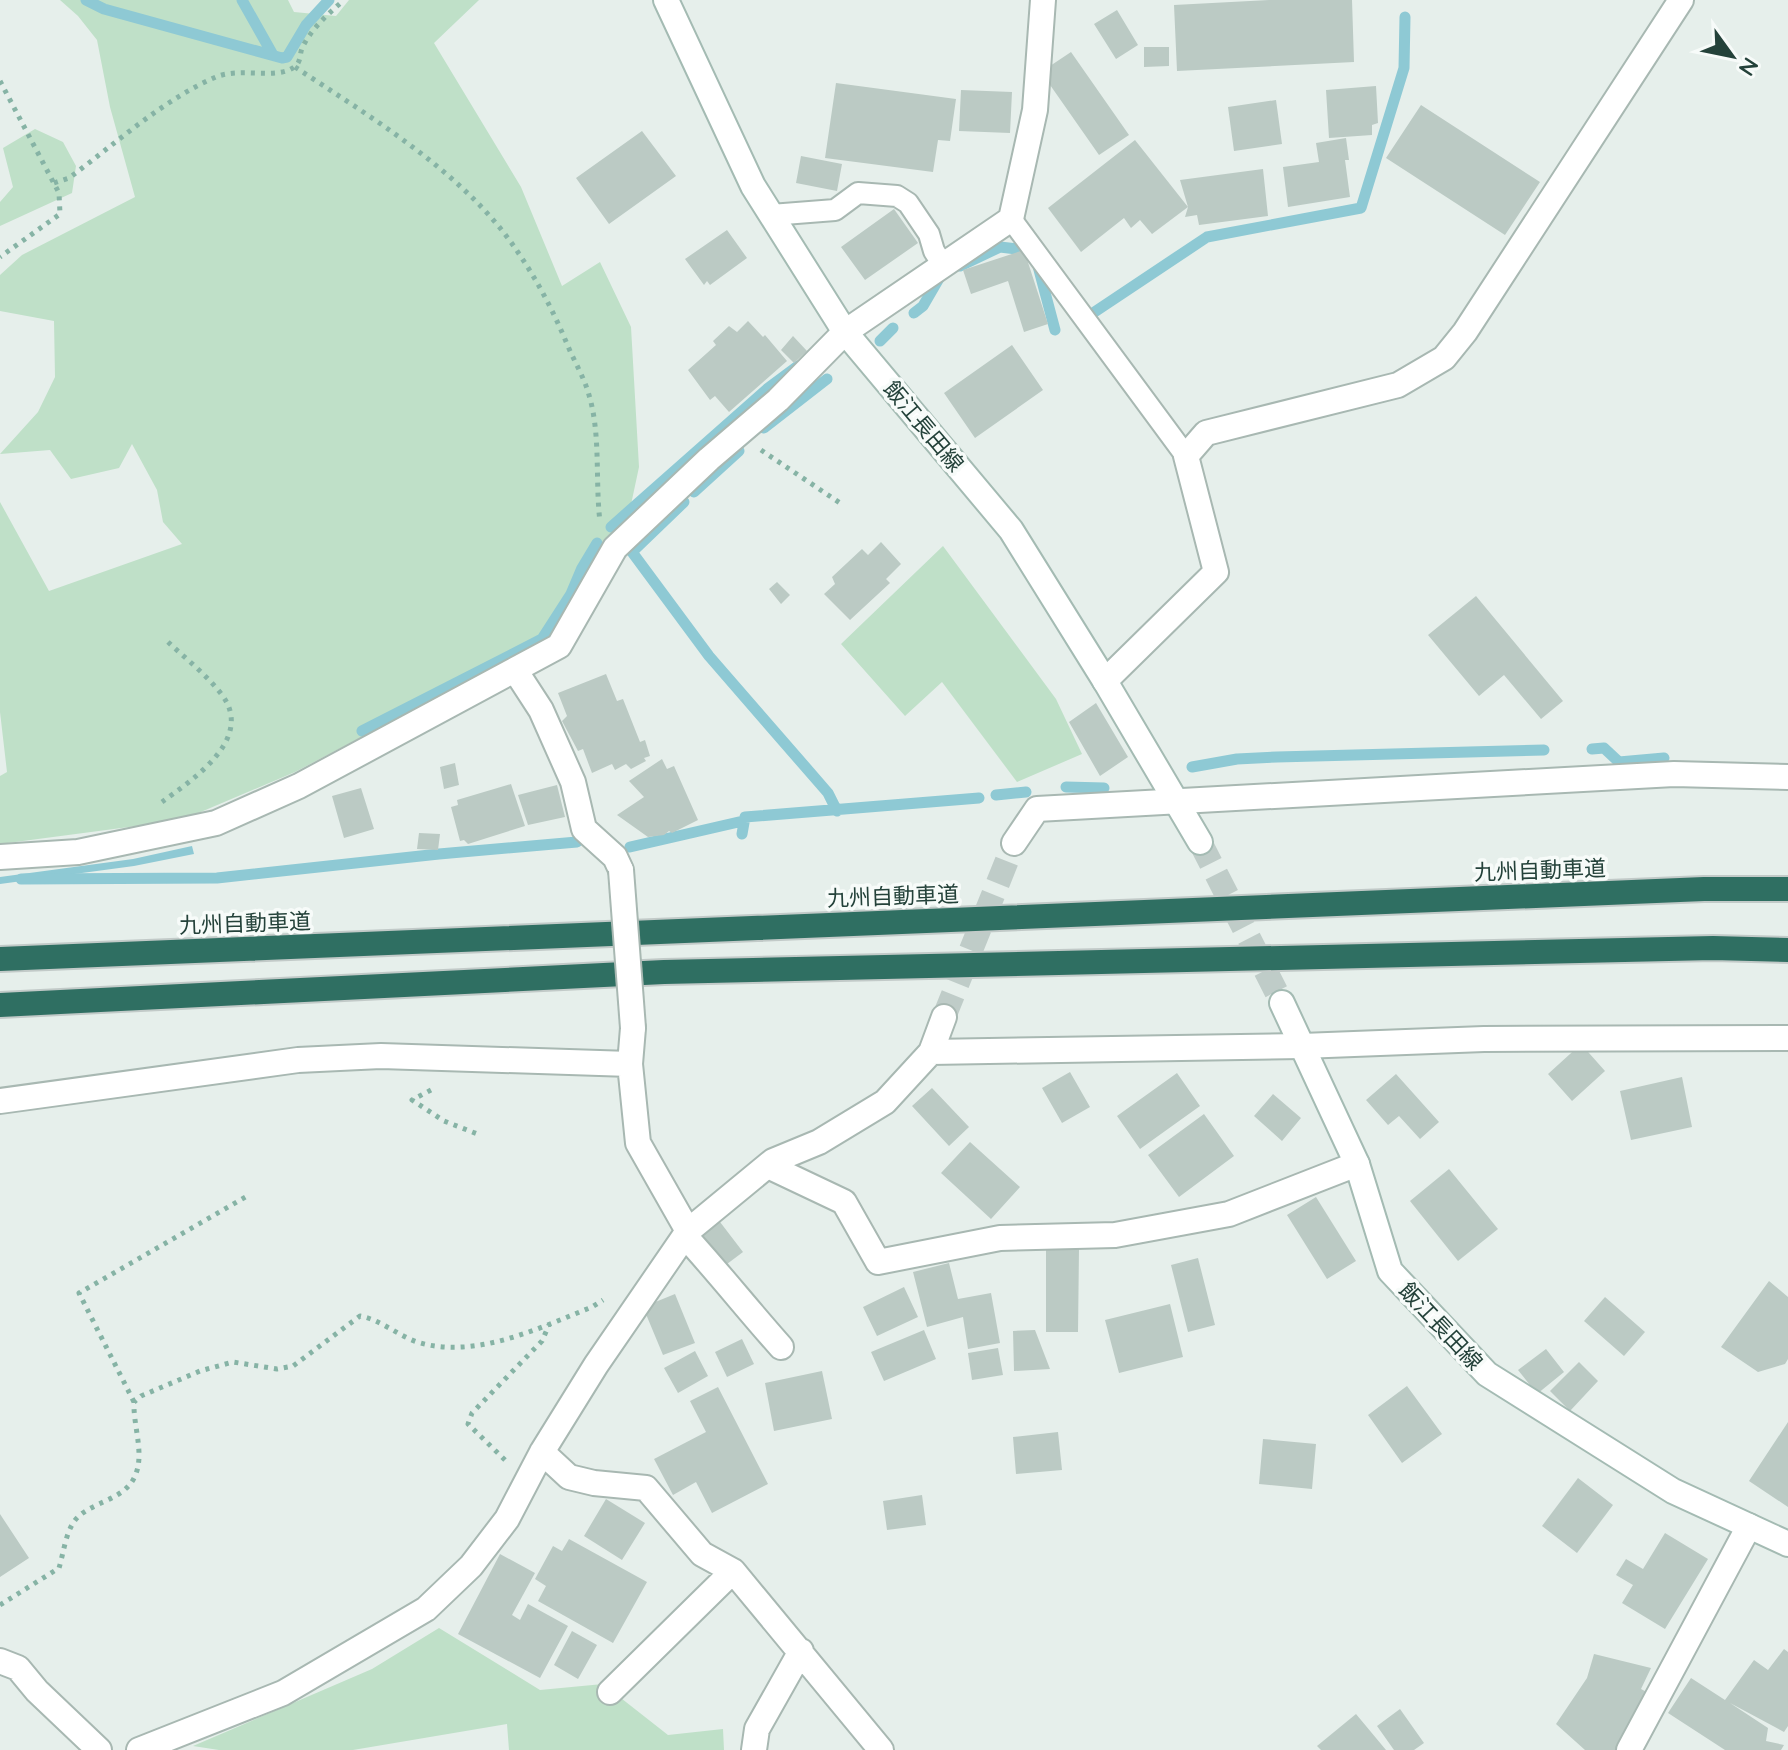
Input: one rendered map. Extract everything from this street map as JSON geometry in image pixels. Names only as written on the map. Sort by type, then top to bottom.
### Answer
[{"type":"highway","name":"九州自動車道","points":[[0,959],[1672,890],[1788,889]]},
{"type":"highway","points":[[0,1005],[664,972],[1697,948],[1788,950]]},
{"type":"street","name":"飯江長田線","points":[[666,0],[753,186],[845,332],[1011,530],[1200,842]]},
{"type":"street","points":[[0,857],[78,852],[216,823],[299,786],[559,646],[615,548],[778,400],[845,332],[1011,219],[1035,110],[1043,0]]},
{"type":"street","points":[[1105,681],[1216,572],[1186,456],[1206,433],[1398,385],[1444,358],[1465,332],[1681,0]]},
{"type":"street","points":[[515,670],[541,710],[573,782],[584,829],[615,857],[621,870],[633,1028],[630,1064],[638,1143],[687,1233],[781,1347]]},
{"type":"street","points":[[1014,843],[1037,809],[1674,774],[1788,777]]},
{"type":"street","name":"飯江長田線","points":[[1282,1003],[1357,1164],[1390,1271],[1487,1374],[1673,1491],[1788,1544]]},
{"type":"street","points":[[139,1750],[283,1693],[426,1609],[471,1566],[507,1519],[542,1452],[596,1365],[687,1233],[773,1161],[819,1142],[885,1102],[931,1052],[944,1017]]},
{"type":"street","points":[[931,1052],[1302,1046],[1484,1039],[1788,1038]]},
{"type":"street","points":[[0,1101],[298,1060],[381,1056],[630,1064]]},
{"type":"street","points":[[768,1166],[844,1202],[878,1262],[1000,1238],[1115,1235],[1229,1214],[1357,1164]]},
{"type":"street","points":[[542,1452],[569,1477],[594,1483],[646,1488],[702,1554],[733,1571],[881,1750]]},
{"type":"street","points":[[1629,1750],[1749,1526]]},
{"type":"street","points":[[610,1692],[733,1571]]},
{"type":"street","points":[[754,1750],[757,1729],[801,1651]]},
{"type":"street","points":[[0,1661],[18,1668],[37,1691],[99,1750]]},
{"type":"lane","points":[[771,215],[835,210],[858,193],[897,196],[908,203],[915,213],[943,265]]},
{"type":"lane","points":[[1011,219],[1186,456]]},
{"type":"path","points":[[54,183],[69,178],[186,92],[219,75],[243,71],[284,72],[295,67],[300,61],[301,49],[320,21],[344,0]]},
{"type":"path","points":[[295,67],[426,158],[471,198],[514,246],[552,308],[589,395],[601,525],[615,548]]},
{"type":"path","points":[[0,81],[59,193],[60,214],[0,257]]},
{"type":"path","points":[[740,433],[840,503]]},
{"type":"path","points":[[152,809],[202,772],[231,731],[232,715],[224,697],[168,642]]},
{"type":"path","points":[[443,1085],[412,1100],[444,1121],[480,1135]]},
{"type":"path","points":[[0,1605],[59,1568],[71,1528],[80,1515],[122,1491],[135,1478],[140,1458],[133,1417],[134,1402],[79,1293],[249,1195]]},
{"type":"path","points":[[134,1402],[141,1396],[200,1371],[233,1362],[277,1369],[293,1366],[360,1316],[373,1318],[419,1342],[451,1347],[499,1341],[592,1307],[613,1293]]},
{"type":"path","points":[[509,1464],[468,1424],[472,1413],[542,1341],[549,1324]]},
{"type":"green space","points":[[60,0],[288,0],[294,12],[336,16],[349,0],[479,0],[434,43],[521,187],[562,286],[600,262],[631,327],[639,467],[629,514],[598,555],[550,638],[295,772],[182,820],[0,844],[0,776],[7,772],[0,712],[0,502],[49,591],[182,544],[163,522],[157,490],[132,444],[119,468],[71,479],[50,450],[0,454],[38,412],[55,377],[54,321],[0,311],[0,275],[22,255],[135,197],[110,107],[97,40]]},
{"type":"green space","points":[[35,129],[63,142],[76,166],[72,193],[0,226],[0,202],[13,187],[3,148]]},
{"type":"green space","points":[[943,546],[1056,699],[1082,754],[1017,782],[942,682],[905,716],[841,644]]},
{"type":"green space","points":[[439,1628],[540,1690],[603,1684],[668,1735],[723,1729],[724,1750],[509,1750],[507,1724],[353,1750],[219,1750],[193,1746],[372,1669]]},
{"type":"water","points":[[192,846],[194,854],[134,866],[0,884],[0,877],[133,859]]},
{"type":"building","points":[[1352,0],[1354,62],[1177,71],[1174,5]]},
{"type":"building","points":[[1117,10],[1138,45],[1116,59],[1094,24]]},
{"type":"building","points":[[1144,47],[1169,47],[1169,66],[1144,67]]},
{"type":"building","points":[[1071,52],[1129,135],[1099,155],[1041,72]]},
{"type":"building","points":[[836,83],[956,99],[950,141],[938,140],[933,172],[825,158]]},
{"type":"building","points":[[1376,86],[1378,123],[1372,125],[1372,135],[1329,138],[1326,90]]},
{"type":"building","points":[[961,90],[1012,92],[1010,133],[959,131]]},
{"type":"building","points":[[1276,100],[1282,144],[1234,151],[1228,107]]},
{"type":"building","points":[[1421,105],[1540,182],[1505,235],[1386,158]]},
{"type":"building","points":[[642,131],[676,176],[609,224],[576,178]]},
{"type":"building","points":[[1346,138],[1349,160],[1345,160],[1350,197],[1288,207],[1283,167],[1319,162],[1316,143]]},
{"type":"building","points":[[1135,140],[1188,207],[1152,234],[1140,220],[1131,228],[1124,218],[1081,252],[1048,208]]},
{"type":"building","points":[[801,156],[842,164],[837,191],[796,183]]},
{"type":"building","points":[[1263,169],[1268,216],[1199,225],[1197,215],[1185,217],[1188,207],[1180,180]]},
{"type":"building","points":[[894,209],[918,243],[865,280],[841,247]]},
{"type":"building","points":[[727,230],[747,258],[710,285],[707,281],[704,285],[685,259]]},
{"type":"building","points":[[1024,250],[1048,324],[1024,332],[1008,281],[971,294],[963,270]]},
{"type":"building","points":[[748,321],[787,361],[729,412],[715,396],[710,400],[688,370],[716,345],[713,341],[729,326],[737,332]]},
{"type":"building","points":[[793,336],[807,351],[794,363],[781,350]]},
{"type":"building","points":[[1012,345],[1043,390],[975,438],[944,393]]},
{"type":"building","points":[[881,542],[901,564],[886,579],[890,583],[850,620],[824,594],[835,584],[832,577],[862,549],[868,555]]},
{"type":"building","points":[[777,582],[790,595],[781,604],[769,589]]},
{"type":"building","points":[[1476,596],[1563,701],[1541,719],[1504,675],[1479,696],[1428,635]]},
{"type":"building","points":[[606,674],[617,701],[623,699],[640,742],[645,740],[650,756],[631,769],[626,764],[615,770],[612,764],[592,773],[583,749],[578,751],[562,721],[567,716],[558,693]]},
{"type":"building","points":[[1096,703],[1128,757],[1100,776],[1069,722]]},
{"type":"building","points":[[662,759],[667,769],[674,766],[698,820],[672,833],[669,831],[664,835],[648,837],[617,815],[644,797],[629,781]]},
{"type":"building","points":[[455,763],[459,785],[444,789],[440,767]]},
{"type":"building","points":[[511,784],[525,826],[468,844],[460,841],[451,807],[458,805],[457,800]]},
{"type":"building","points":[[557,785],[565,817],[528,825],[518,795]]},
{"type":"building","points":[[361,788],[374,829],[344,838],[332,796]]},
{"type":"building","points":[[419,833],[440,834],[438,850],[417,849]]},
{"type":"building","points":[[1581,1044],[1605,1071],[1572,1101],[1548,1074]]},
{"type":"building","points":[[1070,1072],[1090,1107],[1062,1123],[1042,1088]]},
{"type":"building","points":[[1177,1073],[1200,1106],[1140,1149],[1117,1116]]},
{"type":"building","points":[[1396,1074],[1439,1122],[1420,1139],[1399,1116],[1388,1125],[1366,1100]]},
{"type":"building","points":[[1682,1077],[1692,1127],[1631,1140],[1620,1091]]},
{"type":"building","points":[[932,1088],[969,1127],[949,1146],[912,1106]]},
{"type":"building","points":[[1273,1094],[1301,1118],[1282,1141],[1254,1116]]},
{"type":"building","points":[[1204,1114],[1234,1156],[1179,1197],[1148,1155]]},
{"type":"building","points":[[970,1142],[1020,1187],[991,1219],[941,1173]]},
{"type":"building","points":[[1449,1169],[1498,1229],[1458,1261],[1410,1201]]},
{"type":"building","points":[[1316,1197],[1356,1261],[1327,1279],[1287,1215]]},
{"type":"building","points":[[717,1218],[743,1252],[719,1270],[693,1236]]},
{"type":"building","points":[[1079,1249],[1078,1332],[1046,1332],[1046,1250]]},
{"type":"building","points":[[1198,1258],[1215,1325],[1188,1332],[1171,1265]]},
{"type":"building","points":[[949,1263],[958,1299],[991,1293],[1000,1343],[968,1349],[963,1317],[927,1327],[913,1272]]},
{"type":"building","points":[[1769,1281],[1788,1297],[1788,1359],[1785,1364],[1758,1372],[1721,1347]]},
{"type":"building","points":[[904,1287],[918,1317],[877,1336],[863,1307]]},
{"type":"building","points":[[675,1294],[695,1343],[663,1355],[643,1307]]},
{"type":"building","points":[[1605,1297],[1645,1332],[1624,1356],[1584,1321]]},
{"type":"building","points":[[1170,1304],[1183,1357],[1119,1373],[1105,1320]]},
{"type":"building","points":[[924,1330],[936,1359],[884,1381],[871,1352]]},
{"type":"building","points":[[1035,1330],[1050,1369],[1014,1371],[1013,1331]]},
{"type":"building","points":[[742,1339],[754,1364],[727,1377],[715,1352]]},
{"type":"building","points":[[998,1348],[1003,1375],[972,1380],[968,1353]]},
{"type":"building","points":[[1546,1349],[1564,1372],[1537,1394],[1518,1370]]},
{"type":"building","points":[[695,1351],[708,1376],[678,1393],[664,1368]]},
{"type":"building","points":[[1579,1362],[1598,1381],[1570,1411],[1550,1391]]},
{"type":"building","points":[[822,1371],[832,1419],[774,1431],[765,1383]]},
{"type":"building","points":[[1407,1386],[1442,1434],[1402,1463],[1368,1415]]},
{"type":"building","points":[[718,1387],[768,1484],[712,1513],[696,1482],[673,1495],[654,1459],[706,1432],[690,1401]]},
{"type":"building","points":[[1788,1422],[1788,1507],[1749,1481]]},
{"type":"building","points":[[1058,1432],[1062,1470],[1016,1474],[1013,1437]]},
{"type":"building","points":[[1263,1439],[1316,1444],[1312,1489],[1259,1484]]},
{"type":"building","points":[[1578,1478],[1613,1505],[1577,1553],[1542,1526]]},
{"type":"building","points":[[922,1495],[926,1525],[887,1530],[883,1501]]},
{"type":"building","points":[[606,1499],[645,1523],[622,1560],[584,1536]]},
{"type":"building","points":[[0,1514],[29,1558],[0,1577]]},
{"type":"building","points":[[1665,1533],[1708,1559],[1665,1629],[1622,1603],[1633,1585],[1616,1575],[1626,1559],[1643,1569]]},
{"type":"building","points":[[569,1539],[647,1582],[613,1643],[538,1601],[546,1586],[535,1579],[553,1546],[562,1551]]},
{"type":"building","points":[[500,1554],[535,1573],[512,1615],[520,1620],[528,1604],[568,1626],[540,1678],[458,1634]]},
{"type":"building","points":[[572,1631],[597,1645],[578,1679],[554,1665]]},
{"type":"building","points":[[1784,1649],[1788,1652],[1788,1726],[1784,1732],[1730,1703],[1768,1728],[1766,1741],[1784,1745],[1781,1750],[1725,1750],[1668,1713],[1691,1678],[1725,1700],[1754,1660],[1768,1670]]},
{"type":"building","points":[[1594,1654],[1651,1668],[1641,1689],[1658,1698],[1621,1750],[1585,1750],[1556,1724],[1587,1678]]},
{"type":"building","points":[[1400,1709],[1424,1743],[1414,1750],[1394,1750],[1377,1726]]},
{"type":"building","points":[[1356,1714],[1386,1750],[1321,1750],[1317,1746]]},
{"type":"waterway","points":[[86,0],[104,9],[282,58],[287,57],[306,25],[329,0]]},
{"type":"waterway","points":[[242,0],[273,55]]},
{"type":"waterway","points":[[1090,315],[1207,237],[1361,208],[1404,68],[1405,17]]},
{"type":"waterway","points":[[960,266],[1000,247],[1034,251],[1055,330]]},
{"type":"waterway","points":[[914,313],[923,306],[941,275]]},
{"type":"waterway","points":[[880,341],[893,328]]},
{"type":"waterway","points":[[611,527],[767,389],[798,366]]},
{"type":"waterway","points":[[764,428],[827,379]]},
{"type":"waterway","points":[[694,492],[739,451]]},
{"type":"waterway","points":[[684,502],[632,552],[709,656],[828,793],[837,811]]},
{"type":"waterway","points":[[362,731],[542,639],[571,594],[597,543]]},
{"type":"waterway","points":[[1592,749],[1604,748],[1619,762],[1664,758]]},
{"type":"waterway","points":[[1192,767],[1237,759],[1277,757],[1544,750]]},
{"type":"waterway","points":[[1066,787],[1104,788]]},
{"type":"waterway","points":[[996,795],[1026,792]]},
{"type":"waterway","points":[[742,834],[745,817],[979,798]]},
{"type":"waterway","points":[[630,847],[743,821]]},
{"type":"waterway","points":[[21,879],[217,878],[577,842]]},
{"type":"tunnel","points":[[1200,842],[1282,1003]]},
{"type":"tunnel","points":[[944,1017],[1014,843]]}]
